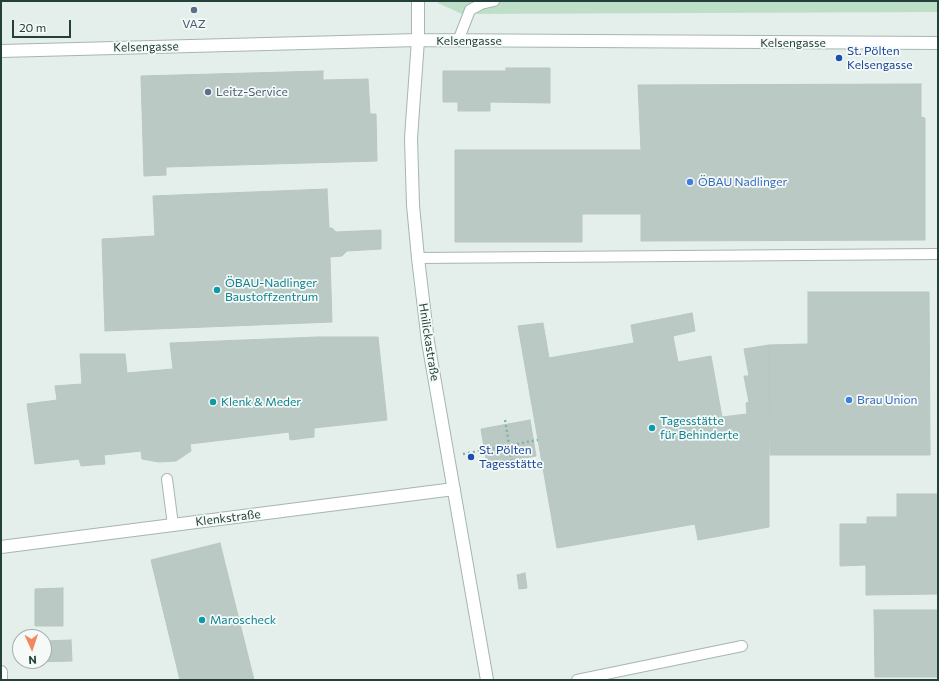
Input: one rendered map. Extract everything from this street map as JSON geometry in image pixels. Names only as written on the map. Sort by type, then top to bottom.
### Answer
[{"type":"street","name":"Hnilickastraße","points":[[418,1],[418,40],[411,138],[413,205],[418,258],[428,342],[487,680]]},
{"type":"street","name":"Kelsengasse","points":[[1,51],[418,40],[938,43]]},
{"type":"street","name":"Klenkstraße","points":[[1,547],[454,489]]},
{"type":"street","points":[[1,672],[1,680]]},
{"type":"lane","points":[[458,41],[470,10],[481,4],[494,1]]},
{"type":"lane","points":[[418,258],[938,254]]},
{"type":"lane","points":[[167,479],[173,525]]},
{"type":"lane","points":[[577,680],[742,646]]},
{"type":"path","points":[[505,420],[513,469]]},
{"type":"path","points":[[448,456],[538,440]]},
{"type":"green space","points":[[438,1],[938,1],[938,12],[462,14],[438,3]]},
{"type":"building","points":[[506,68],[550,68],[550,103],[490,102],[490,111],[458,111],[458,102],[443,102],[443,71],[506,71]]},
{"type":"building","points":[[323,71],[323,80],[368,79],[370,114],[376,114],[377,161],[166,167],[166,175],[144,176],[141,76]]},
{"type":"building","name":"ÖBAU Nadlinger","points":[[921,84],[921,117],[925,118],[925,240],[641,241],[641,214],[582,214],[582,242],[455,242],[455,150],[641,150],[638,85]]},
{"type":"building","name":"ÖBAU-Nadlinger Baustoffzentrum","points":[[327,189],[329,228],[332,228],[336,232],[381,230],[381,249],[347,251],[342,256],[330,257],[332,322],[105,331],[102,239],[155,236],[153,196]]},
{"type":"building","name":"Brau Union","points":[[808,292],[929,292],[930,455],[770,455],[769,345],[808,344]]},
{"type":"building","name":"Tagesstätte für Behinderte","points":[[692,313],[695,331],[673,336],[678,362],[711,356],[722,417],[747,414],[746,403],[749,402],[744,376],[749,376],[744,349],[769,345],[769,527],[698,540],[695,524],[557,548],[518,326],[543,323],[549,358],[634,343],[631,325]]},
{"type":"building","name":"Klenk & Meder","points":[[318,337],[378,337],[387,420],[314,428],[314,437],[290,440],[289,432],[190,444],[191,451],[176,461],[159,462],[142,459],[141,451],[104,455],[105,464],[81,466],[79,459],[35,464],[27,404],[57,400],[55,386],[82,384],[80,354],[125,354],[127,373],[173,369],[170,343]]},
{"type":"building","points":[[530,420],[536,456],[487,465],[481,429]]},
{"type":"building","points":[[897,494],[938,494],[938,594],[866,595],[866,565],[840,566],[840,524],[867,524],[867,517],[897,517]]},
{"type":"building","name":"Maroscheck","points":[[220,543],[254,680],[180,680],[151,560]]},
{"type":"building","points":[[525,573],[527,588],[519,589],[517,575]]},
{"type":"building","points":[[63,588],[63,626],[35,626],[35,589]]},
{"type":"building","points":[[874,610],[938,610],[938,677],[875,677]]},
{"type":"building","points":[[71,640],[72,661],[52,662],[52,641]]},
{"type":"place","name":"VAZ","points":[[194,10]]},
{"type":"place","name":"St. Pölten Kelsengasse","points":[[839,58]]},
{"type":"place","name":"Leitz-Service","points":[[208,92]]},
{"type":"place","name":"ÖBAU Nadlinger","points":[[690,182]]},
{"type":"place","name":"ÖBAU-Nadlinger Baustoffzentrum","points":[[217,290]]},
{"type":"place","name":"Brau Union","points":[[849,400]]},
{"type":"place","name":"Klenk & Meder","points":[[213,402]]},
{"type":"place","name":"Tagesstätte für Behinderte","points":[[652,428]]},
{"type":"place","name":"St. Pölten Tagesstätte","points":[[471,457]]},
{"type":"place","name":"Maroscheck","points":[[202,620]]}]
